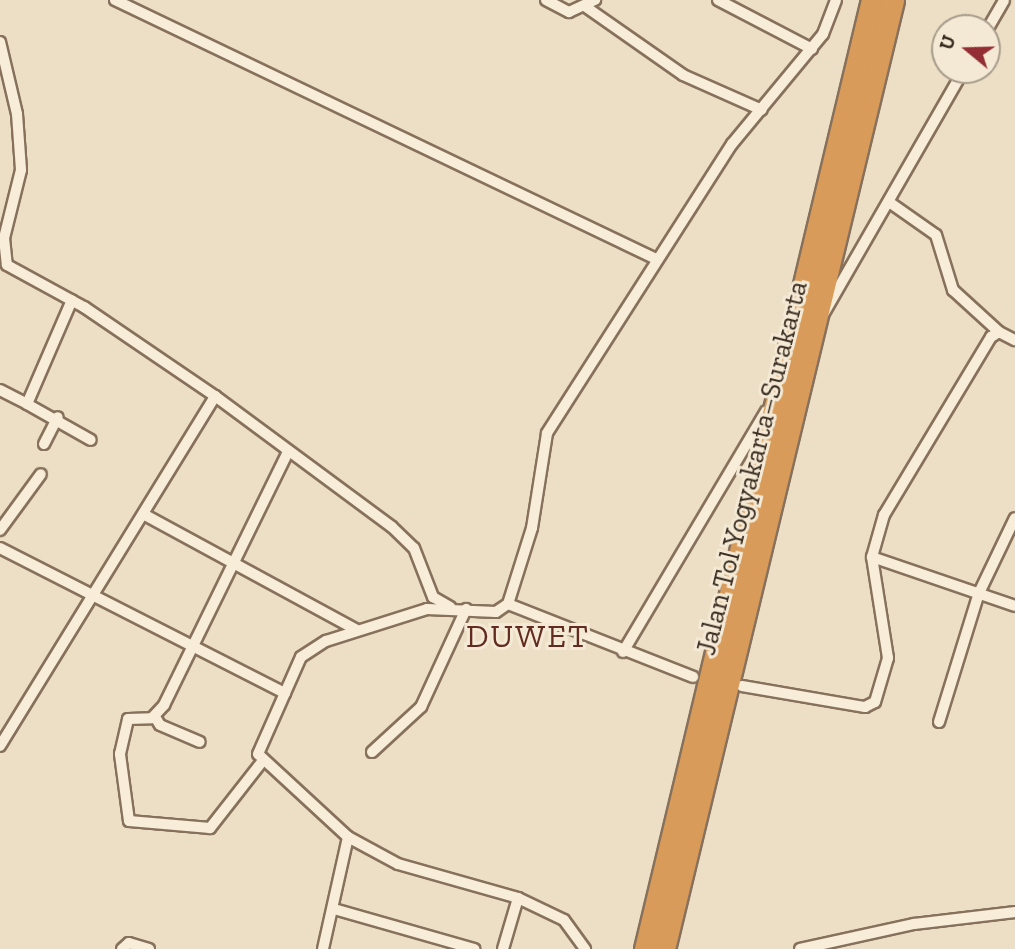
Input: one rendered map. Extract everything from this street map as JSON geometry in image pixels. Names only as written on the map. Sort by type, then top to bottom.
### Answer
[{"type":"highway","name":"Jalan Tol Yogyakarta–Surakarta","points":[[645,949],[872,0]]},
{"type":"highway","name":"Jalan Tol Yogyakarta–Surakarta","points":[[664,949],[893,0]]},
{"type":"street","points":[[115,0],[656,259]]},
{"type":"street","points":[[546,0],[569,12],[591,4],[683,75],[762,110]]},
{"type":"street","points":[[718,0],[812,49]]},
{"type":"street","points":[[585,949],[564,920],[518,898],[398,864],[348,837],[261,763],[259,749],[285,693],[311,648],[357,629],[427,609],[450,607],[496,612],[508,604],[532,528],[544,438],[656,259],[762,110],[812,49],[836,0]]},
{"type":"street","points":[[0,42],[17,114],[21,170],[2,258],[13,270],[72,300],[215,396],[287,454],[403,538],[433,597],[450,607]]},
{"type":"street","points":[[623,653],[956,84]]},
{"type":"street","points":[[889,202],[936,234],[953,290],[999,332],[1015,340]]},
{"type":"street","points":[[27,404],[72,300]]},
{"type":"street","points":[[743,686],[865,707],[875,702],[888,658],[872,557],[893,495],[999,332]]},
{"type":"street","points":[[0,390],[58,417],[91,440]]},
{"type":"street","points":[[0,746],[145,514],[215,396]]},
{"type":"street","points":[[44,444],[58,417]]},
{"type":"street","points":[[155,717],[238,563],[287,454]]},
{"type":"street","points":[[0,530],[41,474]]},
{"type":"street","points":[[145,514],[357,629]]},
{"type":"street","points":[[939,722],[979,593],[1015,518]]},
{"type":"street","points":[[0,548],[285,693]]},
{"type":"street","points":[[872,557],[1015,606]]},
{"type":"street","points":[[427,609],[433,597]]},
{"type":"street","points":[[508,604],[623,653],[693,677]]},
{"type":"street","points":[[372,752],[421,707],[466,609]]},
{"type":"street","points":[[155,717],[132,715],[120,754],[134,825],[210,828],[261,763]]},
{"type":"street","points":[[155,717],[160,725],[200,742]]},
{"type":"street","points":[[323,949],[348,837]]},
{"type":"street","points":[[503,949],[518,898]]},
{"type":"street","points":[[334,909],[474,949]]},
{"type":"street","points":[[800,949],[914,925],[1015,912]]},
{"type":"street","points":[[121,949],[129,943],[149,949]]},
{"type":"district","name":"DUWET","points":[[528,636]]}]
